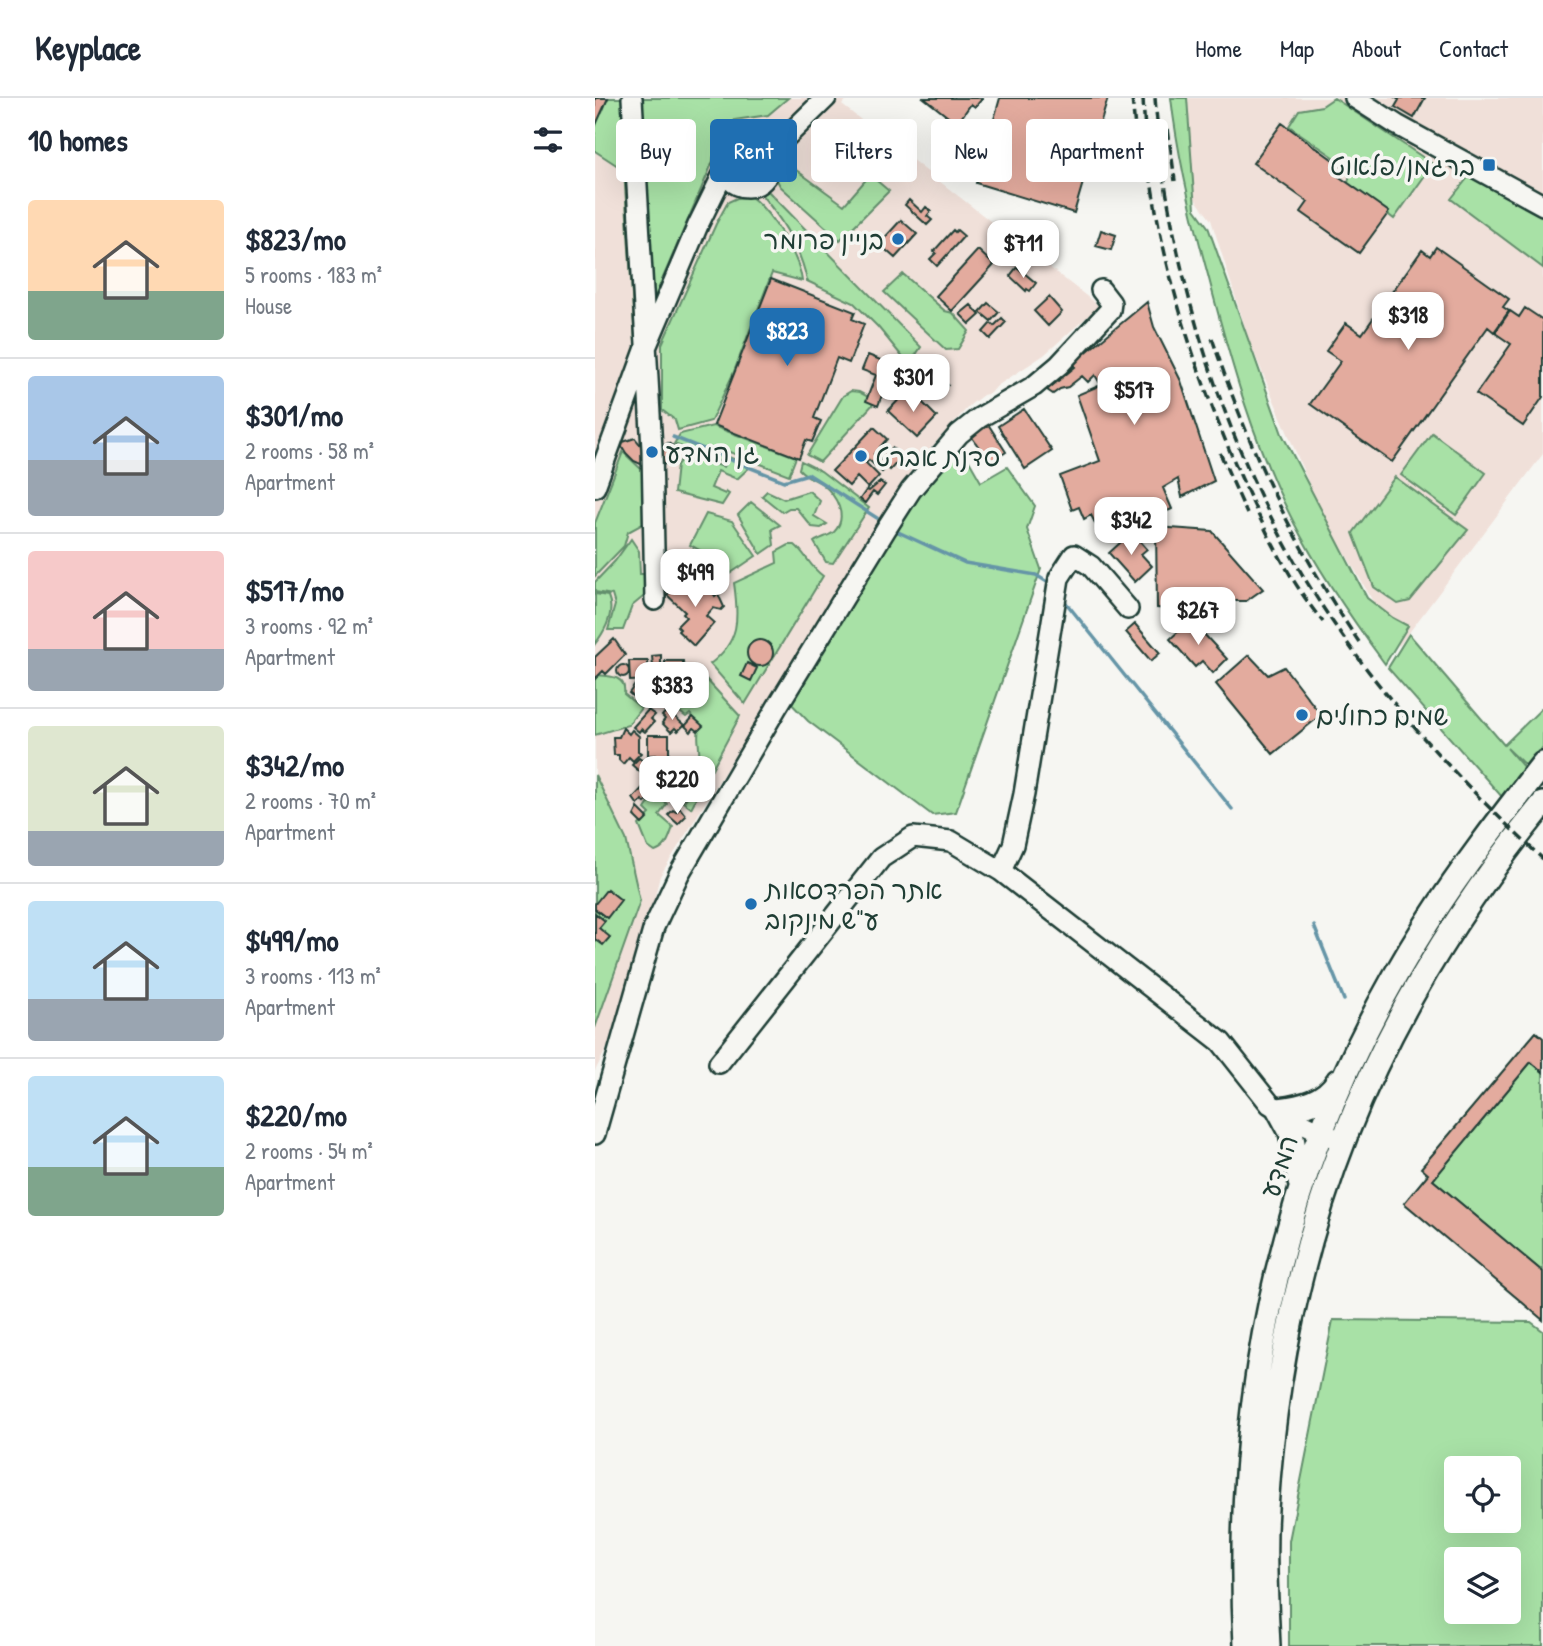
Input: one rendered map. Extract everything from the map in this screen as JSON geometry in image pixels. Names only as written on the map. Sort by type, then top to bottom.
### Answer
[{"type":"main road","name":"המדע","points":[[1246,1646],[1243,1549],[1251,1419],[1272,1291],[1301,1185],[1320,1132],[1388,989],[1427,922],[1543,764]]},
{"type":"main road","name":"המדע","points":[[1268,1646],[1266,1510],[1283,1356],[1305,1255],[1342,1141],[1384,1046],[1421,978],[1474,895],[1543,804]]},
{"type":"main road","points":[[1301,1185],[1291,1132],[1279,1110],[1311,1104],[1319,1099],[1334,1088],[1353,1058]]},
{"type":"street","points":[[632,98],[647,345],[655,600]]},
{"type":"street","points":[[797,125],[827,98]]},
{"type":"street","points":[[1355,98],[1397,125],[1543,205]]},
{"type":"street","points":[[595,487],[647,345],[719,182]]},
{"type":"street","points":[[734,182],[743,187]]},
{"type":"street","points":[[704,213],[721,197],[761,182]]},
{"type":"street","points":[[595,1134],[654,927],[679,874],[776,707],[911,490],[959,434],[979,418],[1034,386],[1059,365],[1110,310],[1111,303],[1101,290]]},
{"type":"street","points":[[1001,871],[1013,845],[1024,794],[1059,578],[1074,555],[1091,566],[1128,609]]},
{"type":"street","points":[[719,1063],[881,858],[913,837],[951,841],[1001,871],[1221,1042],[1270,1104],[1342,1141]]},
{"type":"shaded area","points":[[595,98],[848,98],[842,105],[860,119],[811,119],[811,182],[917,182],[917,164],[931,175],[931,182],[940,182],[1099,306],[1044,355],[970,405],[915,465],[660,876],[625,1012],[595,1071]]},
{"type":"shaded area","points":[[1179,98],[1543,98],[1543,454],[1399,646],[1320,510],[1250,343],[1211,220],[1193,196]]},
{"type":"green space","points":[[608,98],[788,98],[768,115],[742,119],[710,119],[710,168],[635,343],[625,182],[696,182],[696,119],[616,119],[616,165],[595,151],[595,110],[602,113]]},
{"type":"green space","points":[[1171,98],[1187,98],[1195,209],[1208,227],[1282,434],[1367,598],[1408,626],[1385,664],[1336,594],[1303,540],[1279,492],[1254,431],[1196,231]]},
{"type":"green space","points":[[1334,98],[1433,164],[1394,219],[1348,183],[1351,169],[1289,126],[1299,110],[1322,106]]},
{"type":"green space","points":[[797,171],[844,205],[864,182],[878,182],[889,191],[840,240],[778,182],[797,182]]},
{"type":"green space","points":[[1470,175],[1543,214],[1543,268],[1451,199]]},
{"type":"green space","points":[[767,190],[921,347],[909,365],[854,303],[807,281],[789,234],[760,193]]},
{"type":"green space","points":[[751,197],[783,235],[796,260],[802,281],[772,273],[733,374],[711,421],[678,430],[675,420],[662,410],[662,344],[728,202]]},
{"type":"green space","points":[[903,274],[945,311],[953,313],[969,331],[958,349],[946,350],[884,292]]},
{"type":"green space","points":[[851,391],[876,401],[820,462],[807,455],[843,396]]},
{"type":"green space","points":[[713,426],[796,457],[789,475],[727,451],[721,462],[674,444],[680,434]]},
{"type":"green space","points":[[1432,433],[1486,473],[1456,515],[1401,475]]},
{"type":"green space","points":[[960,445],[981,482],[1007,467],[1035,506],[1027,529],[1041,569],[956,812],[932,815],[808,721],[786,698],[914,494]]},
{"type":"green space","points":[[623,452],[640,468],[647,470],[643,524],[628,532],[624,546],[595,576],[595,523]]},
{"type":"green space","points":[[685,455],[724,467],[729,457],[751,466],[737,479],[718,471],[711,488],[729,494],[722,505],[674,493],[677,465]]},
{"type":"green space","points":[[801,461],[821,471],[869,508],[833,563],[826,562],[814,542],[834,532],[840,520],[839,506],[822,484],[799,469]]},
{"type":"green space","points":[[1395,477],[1468,530],[1410,601],[1398,604],[1374,587],[1353,533]]},
{"type":"green space","points":[[767,491],[784,499],[809,491],[820,501],[814,516],[827,524],[821,528],[812,527],[796,508],[782,512],[762,496]]},
{"type":"green space","points":[[751,502],[780,525],[772,529],[774,545],[761,554],[738,515]]},
{"type":"green space","points":[[706,514],[732,521],[756,556],[728,575],[707,554],[690,545]]},
{"type":"green space","points":[[631,539],[639,551],[640,574],[649,574],[649,592],[632,606],[623,630],[608,630],[615,605],[612,595],[595,592],[595,582]]},
{"type":"green space","points":[[795,545],[823,576],[745,704],[710,664],[727,647],[735,628],[737,608],[734,583],[777,563],[776,552]]},
{"type":"green space","points":[[595,594],[608,596],[610,615],[595,644]]},
{"type":"green space","points":[[1409,634],[1504,745],[1543,707],[1543,747],[1527,767],[1507,748],[1525,769],[1502,797],[1388,668]]},
{"type":"green space","points":[[694,666],[740,716],[691,808],[683,802],[689,795],[688,791],[672,780],[682,765],[690,772],[698,759],[700,724],[690,714],[686,717],[669,703],[683,685],[677,681]]},
{"type":"green space","points":[[595,675],[611,676],[620,680],[624,694],[641,708],[628,725],[595,735]]},
{"type":"green space","points":[[595,775],[626,839],[640,901],[595,1028]]},
{"type":"green space","points":[[655,794],[667,804],[659,815],[673,827],[665,845],[655,852],[648,847],[639,825],[650,814],[645,809]]},
{"type":"green space","points":[[1531,1062],[1543,1072],[1543,1272],[1433,1180]]},
{"type":"green space","points":[[1333,1320],[1531,1322],[1543,1331],[1543,1646],[1289,1646],[1289,1541]]},
{"type":"building","points":[[595,98],[608,98],[595,127]]},
{"type":"building","points":[[924,98],[983,98],[975,107],[971,104],[960,119],[951,119]]},
{"type":"building","points":[[1000,98],[1108,98],[1102,119],[1026,119],[1026,182],[1083,182],[1074,213],[976,183],[1012,182],[1012,119],[994,119]]},
{"type":"building","points":[[1396,98],[1425,98],[1414,118],[1395,107],[1399,100]]},
{"type":"building","points":[[1282,123],[1340,165],[1334,173],[1389,212],[1359,253],[1301,212],[1308,202],[1253,163]]},
{"type":"building","points":[[909,200],[922,212],[926,207],[931,211],[927,216],[932,220],[927,225],[905,205]]},
{"type":"building","name":"בניין פרומר","points":[[901,220],[917,234],[895,258],[879,244]]},
{"type":"building","points":[[953,230],[964,236],[937,266],[930,259]]},
{"type":"building","points":[[1101,230],[1116,235],[1111,250],[1096,246]]},
{"type":"building","points":[[1436,247],[1509,299],[1503,307],[1509,311],[1494,332],[1488,327],[1392,462],[1310,404],[1341,361],[1326,351],[1346,323],[1362,334],[1422,250],[1430,256]]},
{"type":"building","points":[[978,250],[994,265],[952,311],[936,296]]},
{"type":"building","points":[[1017,267],[1036,283],[1030,291],[1026,291],[1010,276]]},
{"type":"building","points":[[771,279],[855,312],[852,319],[864,324],[849,363],[837,358],[814,418],[821,421],[812,442],[806,440],[799,458],[714,425]]},
{"type":"building","points":[[1049,297],[1062,312],[1048,326],[1034,311]]},
{"type":"building","points":[[1147,302],[1154,327],[1181,381],[1214,481],[1182,497],[1178,479],[1163,488],[1172,509],[1139,524],[1134,507],[1096,525],[1091,515],[1084,519],[1079,507],[1072,510],[1060,476],[1100,461],[1077,395],[1101,385],[1095,375],[1088,382],[1082,376],[1053,394],[1047,390],[1075,367],[1072,364]]},
{"type":"building","points":[[988,303],[999,312],[991,321],[980,312]]},
{"type":"building","points":[[971,305],[980,315],[970,324],[960,314]]},
{"type":"building","points":[[1525,308],[1543,320],[1543,397],[1523,426],[1476,394],[1511,344],[1495,333],[1510,311],[1519,317]]},
{"type":"building","points":[[1002,318],[1006,322],[990,339],[983,332],[991,323],[994,326]]},
{"type":"building","points":[[868,355],[893,365],[878,406],[866,401],[876,375],[862,370]]},
{"type":"building","points":[[935,372],[948,385],[939,394],[926,381]]},
{"type":"building","points":[[909,389],[937,417],[917,438],[888,411]]},
{"type":"building","points":[[1024,409],[1052,451],[1025,469],[998,426]]},
{"type":"building","points":[[988,424],[1006,452],[990,463],[971,436]]},
{"type":"building","name":"סדנת אברט","points":[[874,427],[887,439],[874,454],[881,460],[892,448],[902,457],[890,470],[887,467],[882,472],[869,460],[866,463],[879,476],[868,488],[857,477],[849,486],[832,471]]},
{"type":"building","name":"גן המדע","points":[[635,438],[643,448],[658,450],[668,443],[681,451],[663,465],[645,466],[634,461],[620,443]]},
{"type":"building","points":[[880,482],[885,485],[877,495],[873,492],[865,503],[860,499],[867,489],[869,491]]},
{"type":"building","points":[[1156,527],[1212,531],[1263,589],[1246,601],[1207,601],[1210,612],[1157,608]]},
{"type":"building","points":[[1132,532],[1147,549],[1141,554],[1152,566],[1135,582],[1109,553]]},
{"type":"building","points":[[684,577],[696,589],[705,580],[715,596],[718,594],[724,607],[721,610],[713,608],[706,616],[714,623],[694,646],[678,631],[680,629],[677,626],[686,617],[683,614],[685,612],[667,595]]},
{"type":"building","points":[[1191,620],[1227,659],[1213,673],[1202,661],[1195,667],[1170,639]]},
{"type":"building","points":[[1135,624],[1160,653],[1151,661],[1126,632]]},
{"type":"building","points":[[614,639],[625,655],[606,674],[603,671],[595,679],[595,657]]},
{"type":"building","points":[[760,640],[769,644],[773,653],[769,662],[760,666],[751,662],[747,653],[751,644]]},
{"type":"building","points":[[661,655],[661,665],[665,665],[665,661],[683,661],[684,680],[665,680],[665,676],[662,676],[662,685],[651,686],[651,676],[649,680],[630,681],[629,661],[648,661],[648,666],[653,666],[652,656]]},
{"type":"building","points":[[1249,655],[1268,675],[1284,667],[1321,715],[1273,754],[1216,684]]},
{"type":"building","points":[[747,663],[757,668],[751,681],[741,676]]},
{"type":"building","points":[[623,665],[629,671],[623,677],[617,671]]},
{"type":"building","points":[[635,685],[641,690],[644,687],[654,696],[649,701],[652,704],[648,709],[629,693]]},
{"type":"building","points":[[670,688],[674,692],[678,688],[682,693],[668,709],[662,704],[665,700],[662,697]]},
{"type":"building","points":[[648,710],[655,715],[651,719],[654,722],[645,732],[641,729],[639,732],[633,727]]},
{"type":"building","points":[[667,710],[684,725],[678,731],[675,728],[671,732],[662,723],[665,719],[662,716]]},
{"type":"building","points":[[693,717],[703,726],[698,731],[694,728],[691,732],[685,726]]},
{"type":"building","points":[[623,728],[629,734],[632,730],[640,737],[638,751],[641,753],[633,761],[629,757],[623,764],[619,755],[614,755],[613,737],[619,737]]},
{"type":"building","points":[[648,735],[669,735],[669,755],[648,755]]},
{"type":"building","points":[[672,757],[676,761],[679,758],[684,763],[669,780],[661,775],[665,770],[662,767]]},
{"type":"building","points":[[639,758],[643,761],[645,759],[654,767],[652,770],[657,775],[655,777],[654,775],[649,780],[632,765]]},
{"type":"building","points":[[690,758],[694,762],[698,758],[703,762],[694,771],[685,764]]},
{"type":"building","points":[[650,780],[656,786],[652,791],[654,793],[645,803],[642,800],[638,805],[633,798]]},
{"type":"building","points":[[670,781],[686,796],[680,801],[677,799],[673,802],[664,793],[666,790],[663,788]]},
{"type":"building","points":[[638,808],[648,818],[642,824],[634,816]]},
{"type":"building","points":[[680,808],[686,816],[678,824],[668,815]]},
{"type":"building","points":[[607,889],[621,900],[607,918],[595,909],[595,904]]},
{"type":"building","points":[[595,913],[605,921],[599,928],[610,937],[603,945],[595,939]]},
{"type":"building","points":[[1536,1032],[1543,1038],[1543,1072],[1531,1062],[1433,1180],[1543,1272],[1543,1320],[1404,1203],[1428,1174],[1421,1168]]},
{"type":"waterway","points":[[673,437],[784,481],[808,474],[877,518]]},
{"type":"waterway","points":[[896,531],[965,563],[1036,575],[1047,582]]},
{"type":"waterway","points":[[1063,599],[1232,809]]},
{"type":"waterway","points":[[1314,926],[1344,1000]]},
{"type":"railway","points":[[1132,98],[1134,119]]},
{"type":"railway","points":[[1143,98],[1154,198],[1176,298],[1191,347],[1226,442],[1262,523],[1290,574],[1323,622]]},
{"type":"railway","points":[[1155,98],[1162,164],[1189,299],[1209,366],[1260,495],[1291,555],[1326,612],[1374,679],[1427,742],[1483,802],[1543,859]]},
{"type":"railway","points":[[1168,129],[1175,181]]},
{"type":"railway","points":[[1212,338],[1241,419],[1275,495],[1313,569],[1359,642]]},
{"type":"railway","points":[[1220,453],[1247,514]]},
{"type":"place","name":"ברגמן/פלאוט","points":[[1489,165]]},
{"type":"place","name":"בניין פרומר","points":[[898,239]]},
{"type":"place","name":"גן המדע","points":[[652,452]]},
{"type":"place","name":"סדנת אברט","points":[[861,456]]},
{"type":"place","name":"שמים כחולים","points":[[1302,715]]},
{"type":"place","name":"אתר הפרדסאות ע\"ש מינקוב","points":[[751,904]]}]
